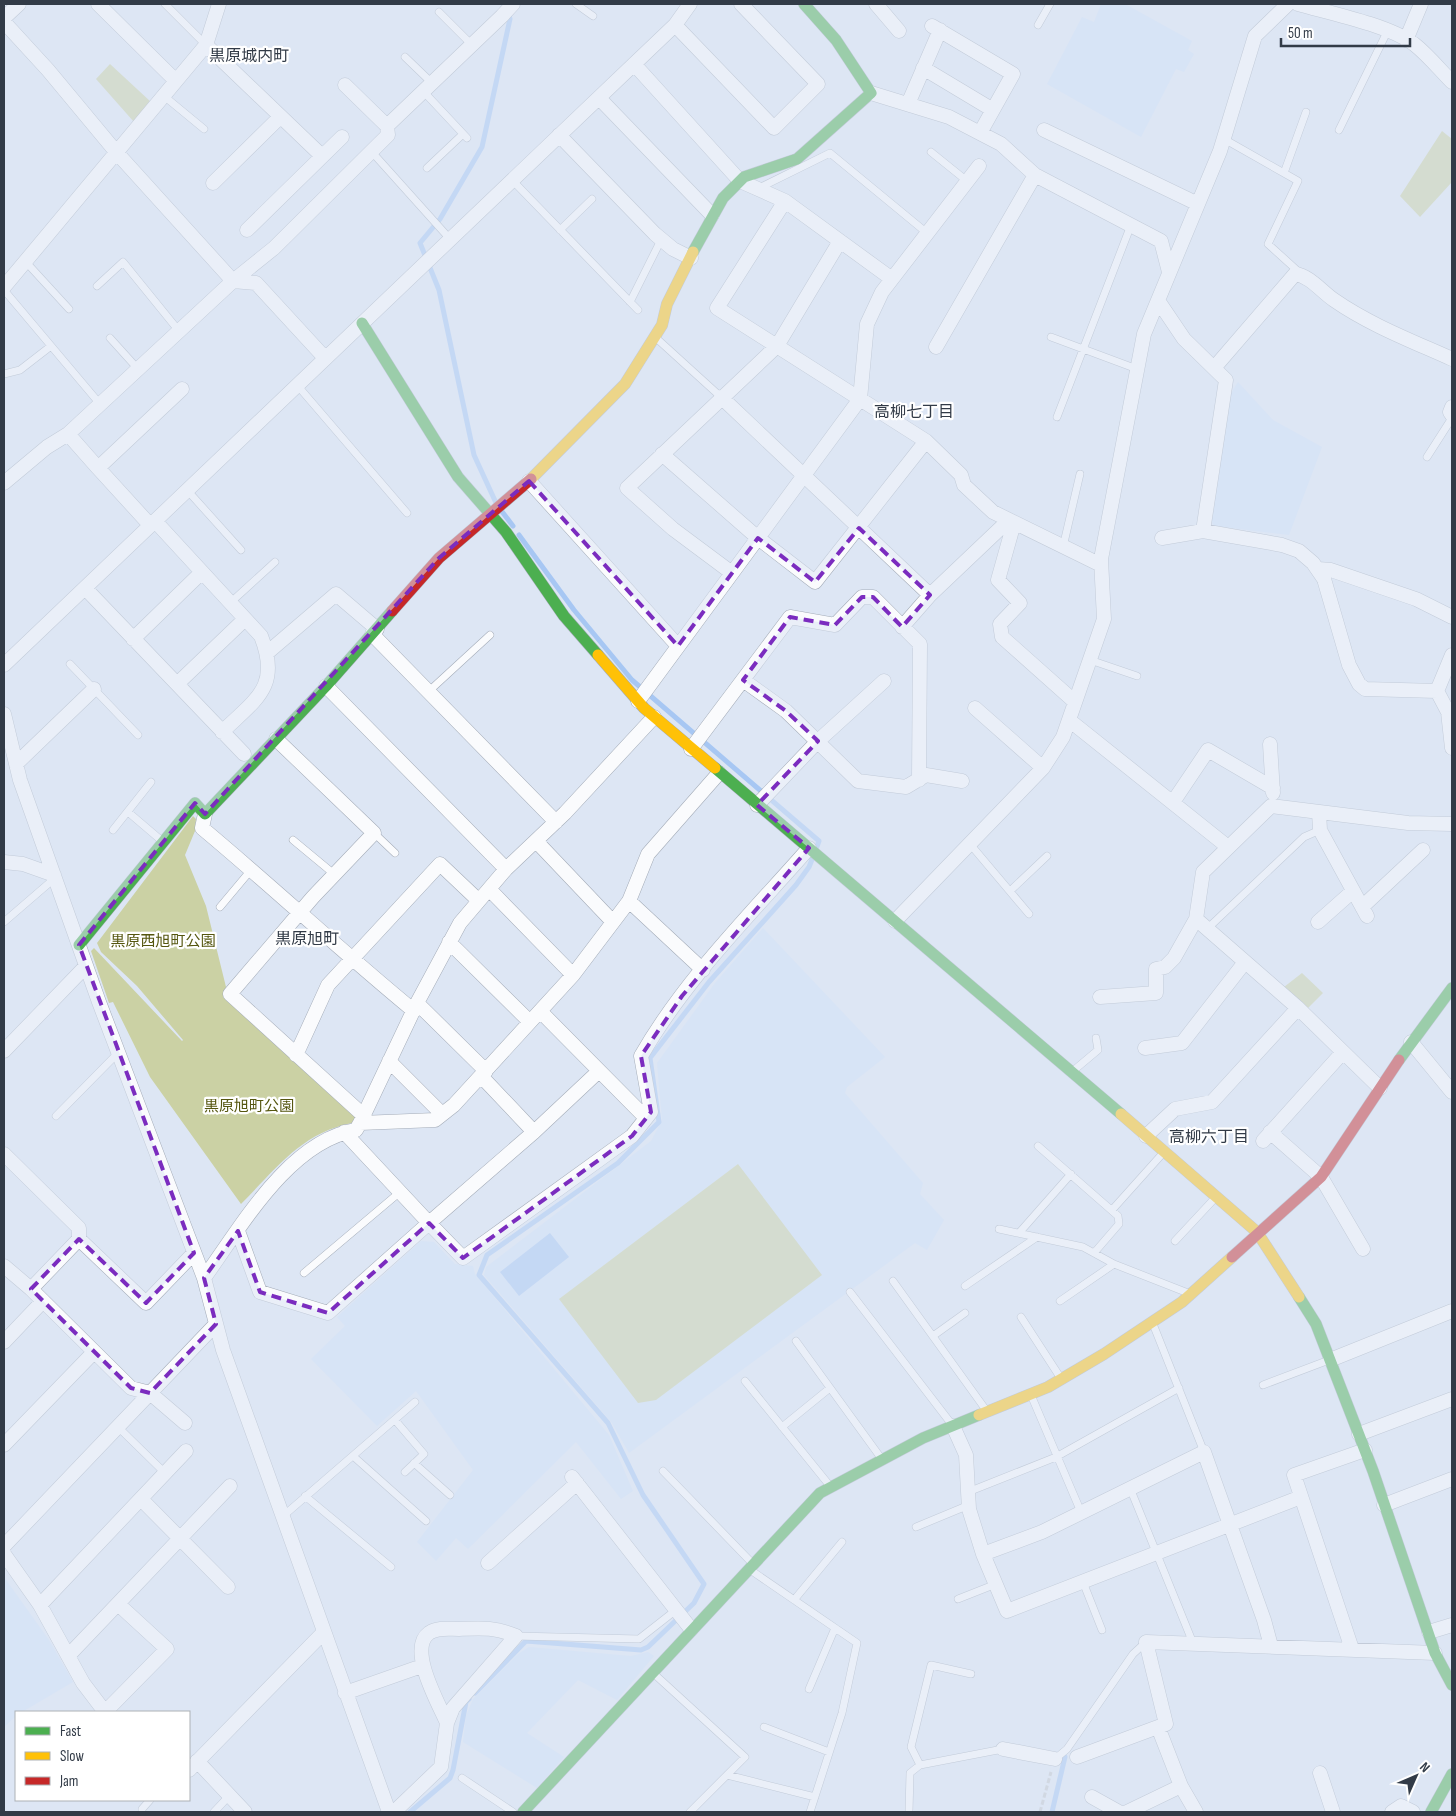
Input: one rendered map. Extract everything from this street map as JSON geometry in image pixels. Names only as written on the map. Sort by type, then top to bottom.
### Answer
[{"type":"street","points":[[4,18],[19,4]]},
{"type":"street","points":[[98,4],[176,81]]},
{"type":"street","points":[[4,288],[206,45],[219,4]]},
{"type":"street","points":[[4,665],[436,253],[446,235],[512,180],[675,25],[690,4]]},
{"type":"street","points":[[675,25],[774,128],[818,84],[741,4]]},
{"type":"street","points":[[804,4],[836,40],[871,93],[949,117],[1001,144],[1035,175],[1161,241],[1169,272]]},
{"type":"street","points":[[876,4],[899,31]]},
{"type":"street","points":[[895,920],[1043,768],[1063,737],[1104,618],[1102,565],[1144,334],[1159,302],[1169,272],[1224,138],[1255,36],[1288,4]]},
{"type":"street","points":[[1298,4],[1336,9],[1406,40],[1414,45],[1452,82]]},
{"type":"street","points":[[1406,40],[1421,4]]},
{"type":"street","points":[[387,126],[472,44],[506,8]]},
{"type":"street","points":[[4,22],[48,70],[117,153],[233,281],[256,284],[325,358]]},
{"type":"street","points":[[908,104],[923,68],[936,28],[1013,74],[980,133]]},
{"type":"street","points":[[206,45],[322,156]]},
{"type":"street","points":[[634,64],[740,181],[785,202],[892,279]]},
{"type":"street","points":[[923,68],[993,110]]},
{"type":"street","points":[[4,483],[47,448],[68,434],[233,281],[274,248],[388,135],[387,126],[345,85]]},
{"type":"street","points":[[534,1132],[483,1073],[416,1007],[351,959],[301,911],[202,828],[206,814],[326,686],[439,558],[528,481],[625,384],[662,326],[667,304],[712,215],[723,198],[744,177],[797,159],[871,93]]},
{"type":"street","points":[[599,98],[712,215]]},
{"type":"street","points":[[212,183],[280,117]]},
{"type":"street","points":[[1044,130],[1198,204]]},
{"type":"street","points":[[559,135],[661,240],[690,258]]},
{"type":"street","points":[[248,230],[342,137]]},
{"type":"street","points":[[642,694],[860,400],[867,324],[882,292],[979,166]]},
{"type":"street","points":[[936,348],[1035,175]]},
{"type":"street","points":[[785,202],[716,308],[926,441],[960,475],[964,486],[993,512],[1102,565]]},
{"type":"street","points":[[732,573],[673,529],[626,488],[777,346],[840,241]]},
{"type":"street","points":[[1214,368],[1295,274],[1303,275],[1334,300],[1386,330],[1452,359]]},
{"type":"street","points":[[1159,302],[1184,339],[1226,380],[1203,531]]},
{"type":"street","points":[[362,323],[458,477],[496,509],[564,616],[642,694],[654,717],[693,746],[719,773],[760,802],[814,852],[1257,1232],[1316,1324],[1365,1450],[1435,1653],[1452,1686]]},
{"type":"street","points":[[98,468],[182,389]]},
{"type":"street","points":[[722,397],[930,594]]},
{"type":"street","points":[[1452,407],[1450,412],[1452,417]]},
{"type":"street","points":[[68,434],[98,468],[202,572],[261,636],[268,653],[268,672],[263,692],[222,732]]},
{"type":"street","points":[[662,454],[758,538],[815,582],[926,441]]},
{"type":"street","points":[[528,481],[678,646]]},
{"type":"street","points":[[902,627],[930,594],[1011,521]]},
{"type":"street","points":[[1011,521],[998,580],[1020,603],[1000,624],[1002,637],[1075,702]]},
{"type":"street","points":[[1162,538],[1203,531],[1282,545],[1299,551],[1318,569],[1329,592],[1349,665],[1359,684],[1365,689],[1437,691]]},
{"type":"street","points":[[1318,569],[1331,570],[1416,599],[1452,617]]},
{"type":"street","points":[[134,639],[202,572]]},
{"type":"street","points":[[85,588],[244,754]]},
{"type":"street","points":[[268,653],[336,594],[374,632],[428,692],[556,822]]},
{"type":"street","points":[[693,746],[790,617],[836,625],[862,597],[873,597],[920,644],[919,780]]},
{"type":"street","points":[[177,684],[245,619]]},
{"type":"street","points":[[1437,691],[1452,655]]},
{"type":"street","points":[[743,680],[786,711],[858,781],[906,787],[926,775],[962,781]]},
{"type":"street","points":[[760,802],[818,742],[884,681]]},
{"type":"street","points":[[326,686],[506,869]]},
{"type":"street","points":[[16,764],[94,689]]},
{"type":"street","points":[[1437,691],[1448,712],[1452,748]]},
{"type":"street","points":[[975,708],[1043,768]]},
{"type":"street","points":[[4,714],[16,764],[54,877],[118,1053],[204,1278],[216,1324],[282,1516],[389,1812]]},
{"type":"street","points":[[204,1278],[260,1198],[305,1153],[344,1132],[356,1130],[416,1007],[460,923],[506,869],[556,822],[654,717]]},
{"type":"street","points":[[1069,720],[1228,847]]},
{"type":"street","points":[[276,739],[374,833],[334,874],[230,994],[362,1119],[435,1120],[454,1105],[574,975],[629,901],[648,854],[719,773]]},
{"type":"street","points":[[1100,997],[1156,993],[1156,969],[1165,967],[1174,958],[1196,919],[1203,872],[1271,806],[1273,788],[1270,744]]},
{"type":"street","points":[[1173,802],[1208,750],[1273,788]]},
{"type":"street","points":[[79,945],[195,803],[206,814]]},
{"type":"street","points":[[1271,806],[1408,823],[1452,824]]},
{"type":"street","points":[[1319,812],[1320,830],[1364,912],[1423,850]]},
{"type":"street","points":[[536,840],[613,922]]},
{"type":"street","points":[[344,1132],[463,1258],[632,1136],[651,1112],[641,1056],[682,996],[703,970],[814,852]]},
{"type":"street","points":[[5,860],[23,864],[54,877]]},
{"type":"street","points":[[296,1055],[328,986],[440,864],[478,900]]},
{"type":"street","points":[[489,889],[574,975]]},
{"type":"street","points":[[1318,922],[1353,891]]},
{"type":"street","points":[[629,901],[703,970]]},
{"type":"street","points":[[1196,919],[1298,1008],[1380,1088]]},
{"type":"street","points":[[449,942],[530,1022]]},
{"type":"street","points":[[1145,1048],[1182,1043],[1245,962]]},
{"type":"street","points":[[4,1050],[86,966]]},
{"type":"street","points":[[523,1812],[652,1672],[683,1618],[751,1566],[820,1493],[923,1438],[1031,1394],[1061,1379],[1152,1322],[1190,1294],[1257,1232],[1321,1177],[1411,1042],[1452,988]]},
{"type":"street","points":[[1146,1136],[1174,1110],[1212,1102],[1298,1008]]},
{"type":"street","points":[[540,1011],[646,1118]]},
{"type":"street","points":[[1411,1042],[1452,1092]]},
{"type":"street","points":[[1343,1052],[1267,1137],[1321,1177],[1363,1249]]},
{"type":"street","points":[[389,1061],[442,1114]]},
{"type":"street","points":[[238,1231],[260,1292],[328,1313],[534,1132],[599,1071]]},
{"type":"street","points":[[4,1154],[79,1228],[79,1239],[31,1289]]},
{"type":"street","points":[[79,1239],[146,1303],[194,1253]]},
{"type":"street","points":[[4,1266],[44,1301],[131,1388],[150,1393],[185,1423]]},
{"type":"street","points":[[4,1342],[44,1301]]},
{"type":"street","points":[[1330,1360],[1452,1311]]},
{"type":"street","points":[[4,1546],[216,1324]]},
{"type":"street","points":[[4,1444],[94,1352]]},
{"type":"street","points":[[1359,1434],[1452,1399]]},
{"type":"street","points":[[953,1426],[966,1455],[968,1499],[983,1554],[1007,1611],[1301,1497]]},
{"type":"street","points":[[1352,1649],[1294,1475],[1365,1450]]},
{"type":"street","points":[[40,1605],[186,1451]]},
{"type":"street","points":[[983,1554],[1042,1532],[1204,1452],[1271,1646]]},
{"type":"street","points":[[1384,1505],[1452,1479]]},
{"type":"street","points":[[488,1563],[575,1480],[683,1618]]},
{"type":"street","points":[[68,1656],[230,1486]]},
{"type":"street","points":[[141,1499],[228,1587]]},
{"type":"street","points":[[4,1554],[40,1605],[83,1683],[104,1711]]},
{"type":"street","points":[[106,1711],[167,1649],[118,1604]]},
{"type":"street","points":[[1429,1632],[1452,1625]]},
{"type":"street","points":[[394,1812],[441,1767],[447,1723],[453,1708],[516,1636],[497,1628],[439,1629],[428,1634],[421,1645],[422,1666],[447,1723]]},
{"type":"street","points":[[245,1812],[230,1795],[193,1765],[323,1633]]},
{"type":"street","points":[[1077,1756],[1166,1724],[1146,1642],[1435,1653]]},
{"type":"street","points":[[345,1694],[422,1666]]},
{"type":"street","points":[[1158,1727],[1181,1786],[1196,1812]]},
{"type":"street","points":[[1003,1749],[1055,1759]]},
{"type":"street","points":[[1320,1773],[1333,1812]]},
{"type":"street","points":[[1431,1812],[1452,1774]]},
{"type":"street","points":[[1127,1812],[1181,1786]]},
{"type":"street","points":[[1092,1796],[1120,1812]]},
{"type":"street","points":[[1392,1812],[1401,1806],[1413,1812]]},
{"type":"lane","points":[[165,4],[206,45]]},
{"type":"lane","points":[[576,4],[593,16]]},
{"type":"lane","points":[[1038,25],[1050,4]]},
{"type":"lane","points":[[439,12],[472,44]]},
{"type":"lane","points":[[1339,130],[1387,32]]},
{"type":"lane","points":[[405,56],[465,136],[427,168]]},
{"type":"lane","points":[[164,96],[204,129]]},
{"type":"lane","points":[[1284,173],[1306,112]]},
{"type":"lane","points":[[1224,138],[1298,181],[1268,244],[1303,275]]},
{"type":"lane","points":[[371,151],[446,235]]},
{"type":"lane","points":[[931,152],[967,182]]},
{"type":"lane","points":[[757,189],[830,153],[928,233]]},
{"type":"lane","points":[[512,180],[638,310]]},
{"type":"lane","points":[[560,230],[592,199]]},
{"type":"lane","points":[[1057,417],[1131,225]]},
{"type":"lane","points":[[630,302],[661,240]]},
{"type":"lane","points":[[25,261],[69,309]]},
{"type":"lane","points":[[96,286],[123,262],[179,331]]},
{"type":"lane","points":[[4,288],[100,404]]},
{"type":"lane","points":[[655,337],[722,397]]},
{"type":"lane","points":[[1051,337],[1137,369]]},
{"type":"lane","points":[[110,338],[138,369]]},
{"type":"lane","points":[[4,374],[20,370],[51,346]]},
{"type":"lane","points":[[297,385],[407,513]]},
{"type":"lane","points":[[1427,457],[1452,417]]},
{"type":"lane","points":[[1063,547],[1080,474]]},
{"type":"lane","points":[[187,490],[241,550]]},
{"type":"lane","points":[[230,603],[275,562]]},
{"type":"lane","points":[[428,692],[490,635]]},
{"type":"lane","points":[[1090,660],[1137,676]]},
{"type":"lane","points":[[70,664],[138,735]]},
{"type":"lane","points":[[113,830],[151,782]]},
{"type":"lane","points":[[128,812],[163,842]]},
{"type":"lane","points":[[1207,929],[1304,838],[1320,830]]},
{"type":"lane","points":[[374,833],[395,852]]},
{"type":"lane","points":[[293,840],[334,874]]},
{"type":"lane","points":[[970,844],[1029,914]]},
{"type":"lane","points":[[1010,891],[1047,856]]},
{"type":"lane","points":[[220,907],[252,870]]},
{"type":"lane","points":[[4,922],[54,877]]},
{"type":"lane","points":[[1072,1072],[1098,1050],[1096,1038]]},
{"type":"lane","points":[[56,1116],[118,1053]]},
{"type":"lane","points":[[1038,1146],[1118,1216],[1119,1224],[1094,1252]]},
{"type":"lane","points":[[1112,1210],[1164,1152]]},
{"type":"lane","points":[[1019,1233],[1071,1174]]},
{"type":"lane","points":[[304,1273],[400,1192]]},
{"type":"lane","points":[[1175,1241],[1216,1197]]},
{"type":"lane","points":[[999,1228],[1083,1247],[1114,1264],[1190,1294]]},
{"type":"lane","points":[[965,1286],[1037,1237]]},
{"type":"lane","points":[[1060,1302],[1114,1264]]},
{"type":"lane","points":[[893,1281],[988,1412]]},
{"type":"lane","points":[[850,1292],[953,1426]]},
{"type":"lane","points":[[933,1336],[965,1313]]},
{"type":"lane","points":[[1021,1317],[1061,1379]]},
{"type":"lane","points":[[1152,1322],[1204,1452]]},
{"type":"lane","points":[[796,1341],[883,1460]]},
{"type":"lane","points":[[1263,1385],[1330,1360]]},
{"type":"lane","points":[[745,1381],[831,1488]]},
{"type":"lane","points":[[782,1427],[830,1388]]},
{"type":"lane","points":[[916,1527],[968,1499],[1056,1457],[1179,1388]]},
{"type":"lane","points":[[1031,1394],[1056,1457],[1081,1512]]},
{"type":"lane","points":[[282,1516],[416,1402]]},
{"type":"lane","points":[[395,1420],[424,1454],[405,1472]]},
{"type":"lane","points":[[118,1427],[165,1473]]},
{"type":"lane","points":[[353,1456],[426,1521]]},
{"type":"lane","points":[[414,1463],[450,1495]]},
{"type":"lane","points":[[663,1471],[751,1566],[794,1600],[857,1643],[842,1713],[810,1812]]},
{"type":"lane","points":[[1130,1488],[1158,1552],[1193,1643]]},
{"type":"lane","points":[[305,1496],[392,1566]]},
{"type":"lane","points":[[794,1600],[842,1542]]},
{"type":"lane","points":[[1083,1582],[1102,1630]]},
{"type":"lane","points":[[958,1599],[996,1584]]},
{"type":"lane","points":[[516,1636],[639,1639],[683,1618]]},
{"type":"lane","points":[[809,1689],[835,1628]]},
{"type":"lane","points":[[1055,1759],[1067,1749],[1133,1654],[1146,1642]]},
{"type":"lane","points":[[920,1765],[911,1747],[931,1665],[970,1674]]},
{"type":"lane","points":[[652,1672],[744,1757],[690,1812]]},
{"type":"lane","points":[[764,1726],[829,1752]]},
{"type":"lane","points":[[909,1812],[910,1773],[920,1765],[1003,1749]]},
{"type":"lane","points":[[727,1775],[815,1797]]},
{"type":"lane","points":[[462,1778],[513,1812]]},
{"type":"lane","points":[[214,1812],[230,1795]]},
{"type":"lane","points":[[142,1812],[142,1809],[149,1801]]},
{"type":"path","points":[[1040,1812],[1055,1759]]},
{"type":"highlighted area","points":[[529,481],[678,646],[758,538],[815,582],[859,528],[930,595],[902,627],[873,597],[862,597],[835,625],[790,617],[743,680],[786,711],[818,741],[757,805],[809,848],[682,996],[641,1056],[651,1112],[632,1136],[463,1258],[429,1223],[328,1313],[260,1292],[238,1231],[204,1278],[216,1324],[150,1393],[131,1388],[31,1289],[79,1239],[146,1303],[194,1253],[79,945],[195,803],[205,814],[439,558]]},
{"type":"shaded area","points":[[1101,4],[1125,4],[1192,41],[1188,50],[1194,54],[1184,72],[1176,69],[1141,137],[1047,84],[1082,17],[1094,22]]},
{"type":"shaded area","points":[[1238,382],[1273,420],[1322,447],[1289,535],[1214,526],[1209,516],[1228,398]]},
{"type":"shaded area","points":[[763,928],[885,1057],[847,1087],[845,1093],[923,1183],[920,1194],[944,1220],[927,1250],[915,1243],[629,1453],[612,1423],[484,1275],[486,1267],[651,1141],[662,1120],[657,1063],[715,983]]},
{"type":"shaded area","points":[[421,1241],[434,1242],[455,1264],[473,1266],[475,1274],[609,1435],[633,1491],[621,1499],[576,1442],[468,1549],[456,1538],[436,1561],[417,1542],[473,1470],[416,1391],[377,1426],[311,1359],[345,1326],[337,1317]]},
{"type":"shaded area","points":[[4,1577],[49,1640],[73,1682],[24,1711],[15,1711],[15,1717],[4,1727]]},
{"type":"shaded area","points":[[529,1647],[631,1656],[648,1652],[654,1656],[617,1700],[578,1680],[527,1733],[564,1757],[537,1788],[463,1742],[466,1716],[473,1699],[518,1654]]},
{"type":"green space","points":[[110,64],[151,102],[134,122],[96,79]]},
{"type":"green space","points":[[1442,131],[1452,139],[1452,182],[1420,217],[1400,196]]},
{"type":"green space","name":"黒原旭町公園","points":[[193,816],[196,819],[195,831],[185,855],[206,906],[226,987],[223,997],[356,1117],[352,1123],[318,1135],[304,1144],[278,1165],[241,1204],[150,1077],[113,1002],[109,1003],[91,951],[94,948],[183,1040],[137,986],[101,952],[97,943]]},
{"type":"green space","points":[[1302,973],[1323,993],[1308,1008],[1284,987]]},
{"type":"green space","points":[[738,1164],[822,1275],[656,1400],[638,1403],[559,1299]]},
{"type":"water","points":[[550,1233],[569,1257],[519,1296],[500,1272]]},
{"type":"waterway","points":[[508,12],[510,19],[482,147],[440,219],[420,243],[439,290],[474,455],[497,505],[513,526]]},
{"type":"waterway","points":[[519,535],[574,610],[632,680],[819,841],[816,849]]},
{"type":"waterway","points":[[475,1693],[526,1641],[641,1650],[648,1647],[694,1603],[704,1584],[643,1495],[608,1423],[479,1275],[487,1255],[618,1163],[659,1122],[650,1058],[709,982],[796,885],[809,867],[813,857]]},
{"type":"waterway","points":[[410,1812],[450,1778],[466,1702],[469,1699]]},
{"type":"waterway","points":[[1052,1812],[1065,1757]]},
{"type":"traffic: fast","points":[[693,252],[723,198],[744,177],[797,159],[871,93],[836,40],[804,4]]},
{"type":"traffic: fast","points":[[362,323],[458,477],[506,532],[564,616],[598,655]]},
{"type":"traffic: fast","points":[[79,945],[195,803],[205,814],[326,686],[392,611]]},
{"type":"traffic: fast","points":[[715,768],[1121,1114]]},
{"type":"traffic: fast","points":[[1399,1060],[1452,988]]},
{"type":"traffic: fast","points":[[1299,1297],[1316,1324],[1373,1471],[1435,1653],[1452,1685]]},
{"type":"traffic: fast","points":[[523,1812],[820,1493],[923,1438],[979,1415]]},
{"type":"traffic: fast","points":[[1431,1812],[1452,1774]]},
{"type":"traffic: slow","points":[[531,479],[625,384],[662,325],[667,304],[693,252]]},
{"type":"traffic: slow","points":[[598,655],[644,708],[715,768]]},
{"type":"traffic: slow","points":[[1121,1114],[1257,1232],[1299,1297]]},
{"type":"traffic: slow","points":[[979,1415],[1048,1387],[1104,1354],[1182,1302],[1232,1257]]},
{"type":"traffic: jam","points":[[392,611],[439,558],[531,479]]},
{"type":"traffic: jam","points":[[1232,1257],[1321,1177],[1399,1060]]},
{"type":"district","name":"黒原城内町","points":[[249,56]]},
{"type":"district","name":"高柳七丁目","points":[[914,412]]},
{"type":"district","name":"黒原旭町","points":[[307,939]]},
{"type":"district","name":"高柳六丁目","points":[[1209,1137]]},
{"type":"park label","name":"黒原西旭町公園","points":[[163,941]]}]
